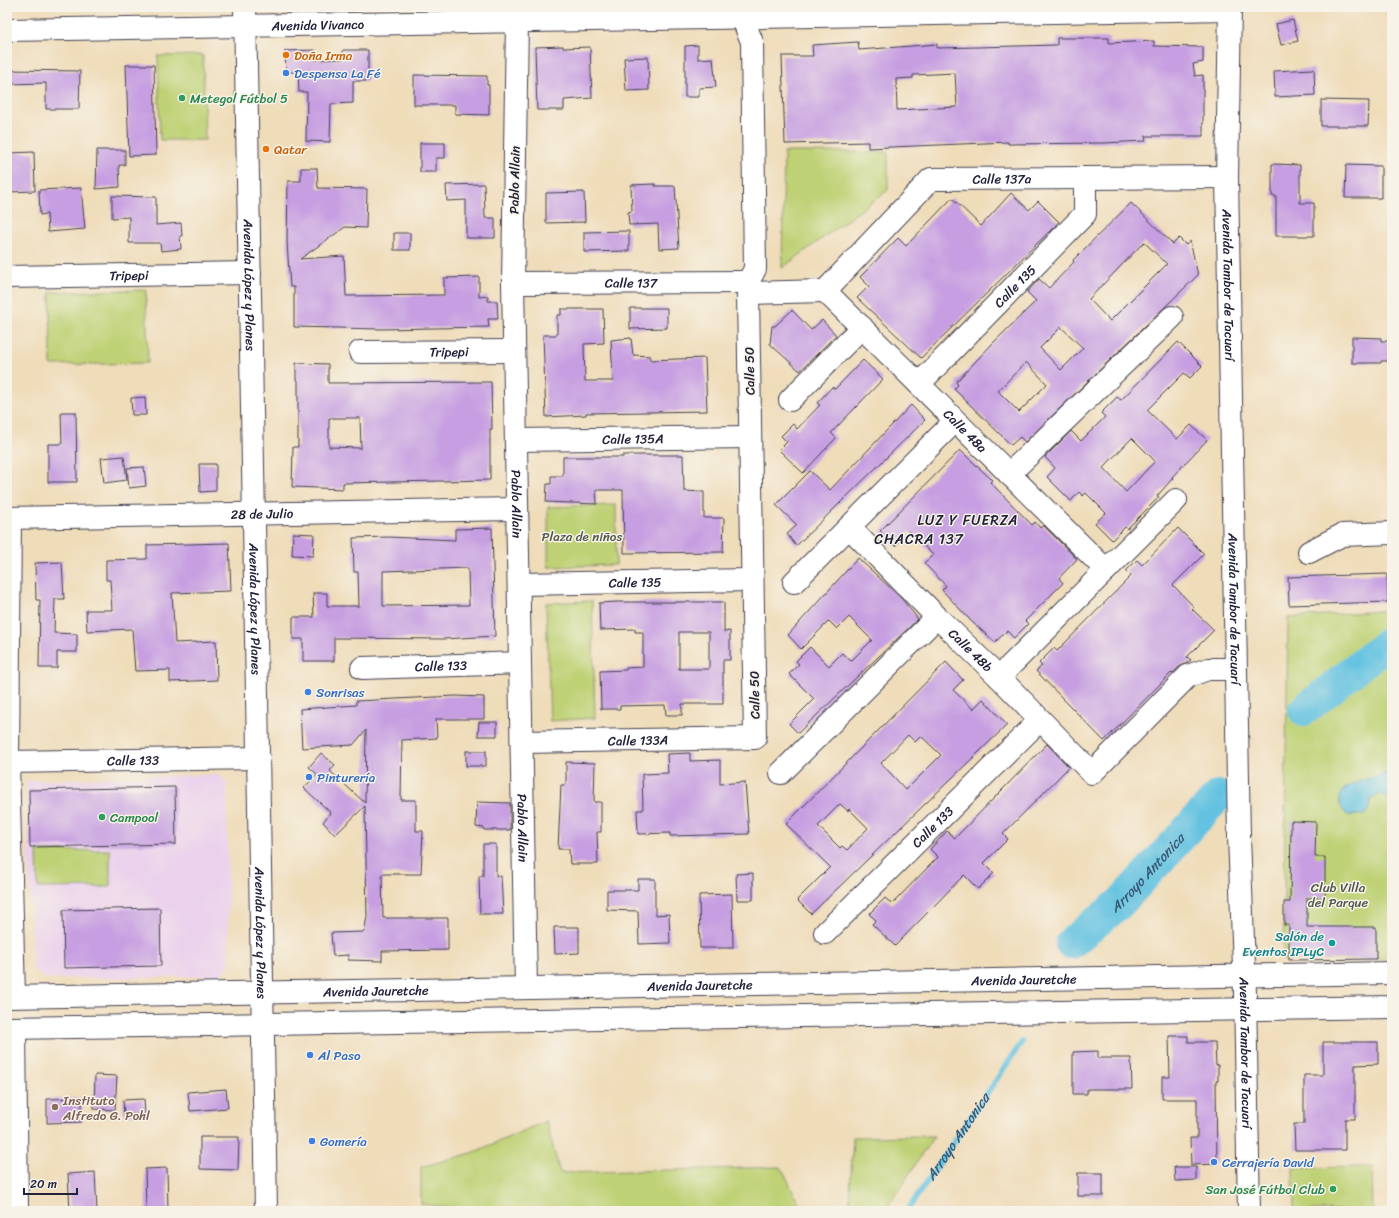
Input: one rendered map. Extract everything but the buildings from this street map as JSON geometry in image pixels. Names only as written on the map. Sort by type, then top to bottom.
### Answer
[{"type":"street","name":"Avenida Vivanco","points":[[7,30],[246,16],[517,20],[742,12],[1230,8]]},
{"type":"street","name":"Avenida Tambor de Tacuarí","points":[[1230,8],[1227,177],[1239,836],[1246,1008],[1249,1211]]},
{"type":"street","name":"Calle 50","points":[[742,12],[752,42],[755,269],[748,287],[751,580],[755,738]]},
{"type":"street","name":"Avenida López y Planes","points":[[246,16],[266,1211]]},
{"type":"street","name":"Pablo Allain","points":[[517,20],[513,283],[526,988]]},
{"type":"street","name":"Calle 137a","points":[[825,291],[931,180],[1227,177]]},
{"type":"street","name":"Calle 135","points":[[919,384],[1085,214],[1085,178]]},
{"type":"street","name":"Tripepi","points":[[7,277],[250,273]]},
{"type":"street","name":"Calle 137","points":[[513,283],[748,287],[825,291]]},
{"type":"street","name":"Calle 48a","points":[[825,291],[1106,570]]},
{"type":"street","points":[[1009,474],[1172,317]]},
{"type":"street","points":[[790,400],[862,327]]},
{"type":"street","name":"Tripepi","points":[[360,352],[514,351]]},
{"type":"street","points":[[794,582],[955,421]]},
{"type":"street","name":"Calle 135A","points":[[516,440],[750,437]]},
{"type":"street","points":[[999,677],[1176,500]]},
{"type":"street","name":"28 de Julio","points":[[8,518],[517,509]]},
{"type":"street","points":[[8,518],[7,762],[10,996]]},
{"type":"street","name":"Calle 48b","points":[[849,527],[936,617],[999,677],[1092,773],[1188,676],[1208,669],[1236,669]]},
{"type":"street","points":[[1309,552],[1342,535],[1392,532]]},
{"type":"street","name":"Calle 135","points":[[518,584],[751,580]]},
{"type":"street","points":[[781,773],[936,617]]},
{"type":"street","name":"Calle 133","points":[[362,668],[520,663]]},
{"type":"street","name":"Calle 133","points":[[825,933],[1040,720]]},
{"type":"street","name":"Calle 133A","points":[[522,742],[755,738]]},
{"type":"street","name":"Calle 133","points":[[7,762],[259,758]]},
{"type":"street","name":"Avenida Jauretche","points":[[10,996],[1392,973]]},
{"type":"street","points":[[17,1211],[11,1028],[1246,1008],[1392,1007]]},
{"type":"shaded area","points":[[219,774],[227,783],[229,967],[218,976],[46,979],[33,969],[26,781]]},
{"type":"green space","name":"Metegol Fútbol 5","points":[[203,55],[205,140],[160,140],[158,56]]},
{"type":"green space","points":[[784,152],[888,152],[888,190],[782,268]]},
{"type":"green space","points":[[146,290],[148,363],[51,365],[50,292]]},
{"type":"green space","name":"Plaza de niños","points":[[616,505],[616,565],[548,567],[548,507]]},
{"type":"green space","points":[[592,601],[595,718],[550,721],[546,603]]},
{"type":"green space","name":"Club Villa del Parque","points":[[1392,610],[1392,958],[1283,960],[1288,618]]},
{"type":"green space","points":[[110,850],[110,887],[38,888],[37,851]]},
{"type":"green space","points":[[546,1121],[560,1173],[781,1167],[803,1211],[470,1211],[421,1204],[421,1167],[472,1153]]},
{"type":"green space","points":[[934,1136],[885,1211],[849,1211],[853,1137]]},
{"type":"green space","name":"San José Fútbol Club","points":[[1372,1167],[1373,1210],[1294,1211],[1293,1168]]},
{"type":"water","points":[[1387,773],[1392,775],[1392,805],[1388,797],[1380,794],[1371,799],[1369,809],[1364,815],[1347,815],[1340,805],[1339,797],[1343,791],[1349,786],[1358,782]]},
{"type":"waterway","name":"Arroyo Antonica","points":[[1304,710],[1392,640]]},
{"type":"waterway","name":"Arroyo Antonica","points":[[1071,943],[1120,903],[1218,796]]},
{"type":"waterway","name":"Arroyo Antonica","points":[[907,1211],[1022,1042]]},
{"type":"place","name":"Doña Irma","points":[[286,55]]},
{"type":"place","name":"Despensa La Fé","points":[[286,73]]},
{"type":"place","name":"Metegol Fútbol 5","points":[[182,98]]},
{"type":"place","name":"Qatar","points":[[266,149]]},
{"type":"place","name":"Sonrisas","points":[[308,692]]},
{"type":"place","name":"Pinturería","points":[[309,777]]},
{"type":"place","name":"Campool","points":[[102,817]]},
{"type":"place","name":"Salón de Eventos IPLyC","points":[[1332,943]]},
{"type":"place","name":"Al Paso","points":[[310,1055]]},
{"type":"place","name":"Instituto Alfredo G. Pohl","points":[[55,1107]]},
{"type":"place","name":"Gomería","points":[[312,1141]]},
{"type":"place","name":"Cerrajería David","points":[[1214,1162]]},
{"type":"place","name":"San José Fútbol Club","points":[[1333,1189]]},
{"type":"district","name":"LUZ Y FUERZA","points":[[968,520]]},
{"type":"district","name":"CHACRA 137","points":[[919,539]]}]
